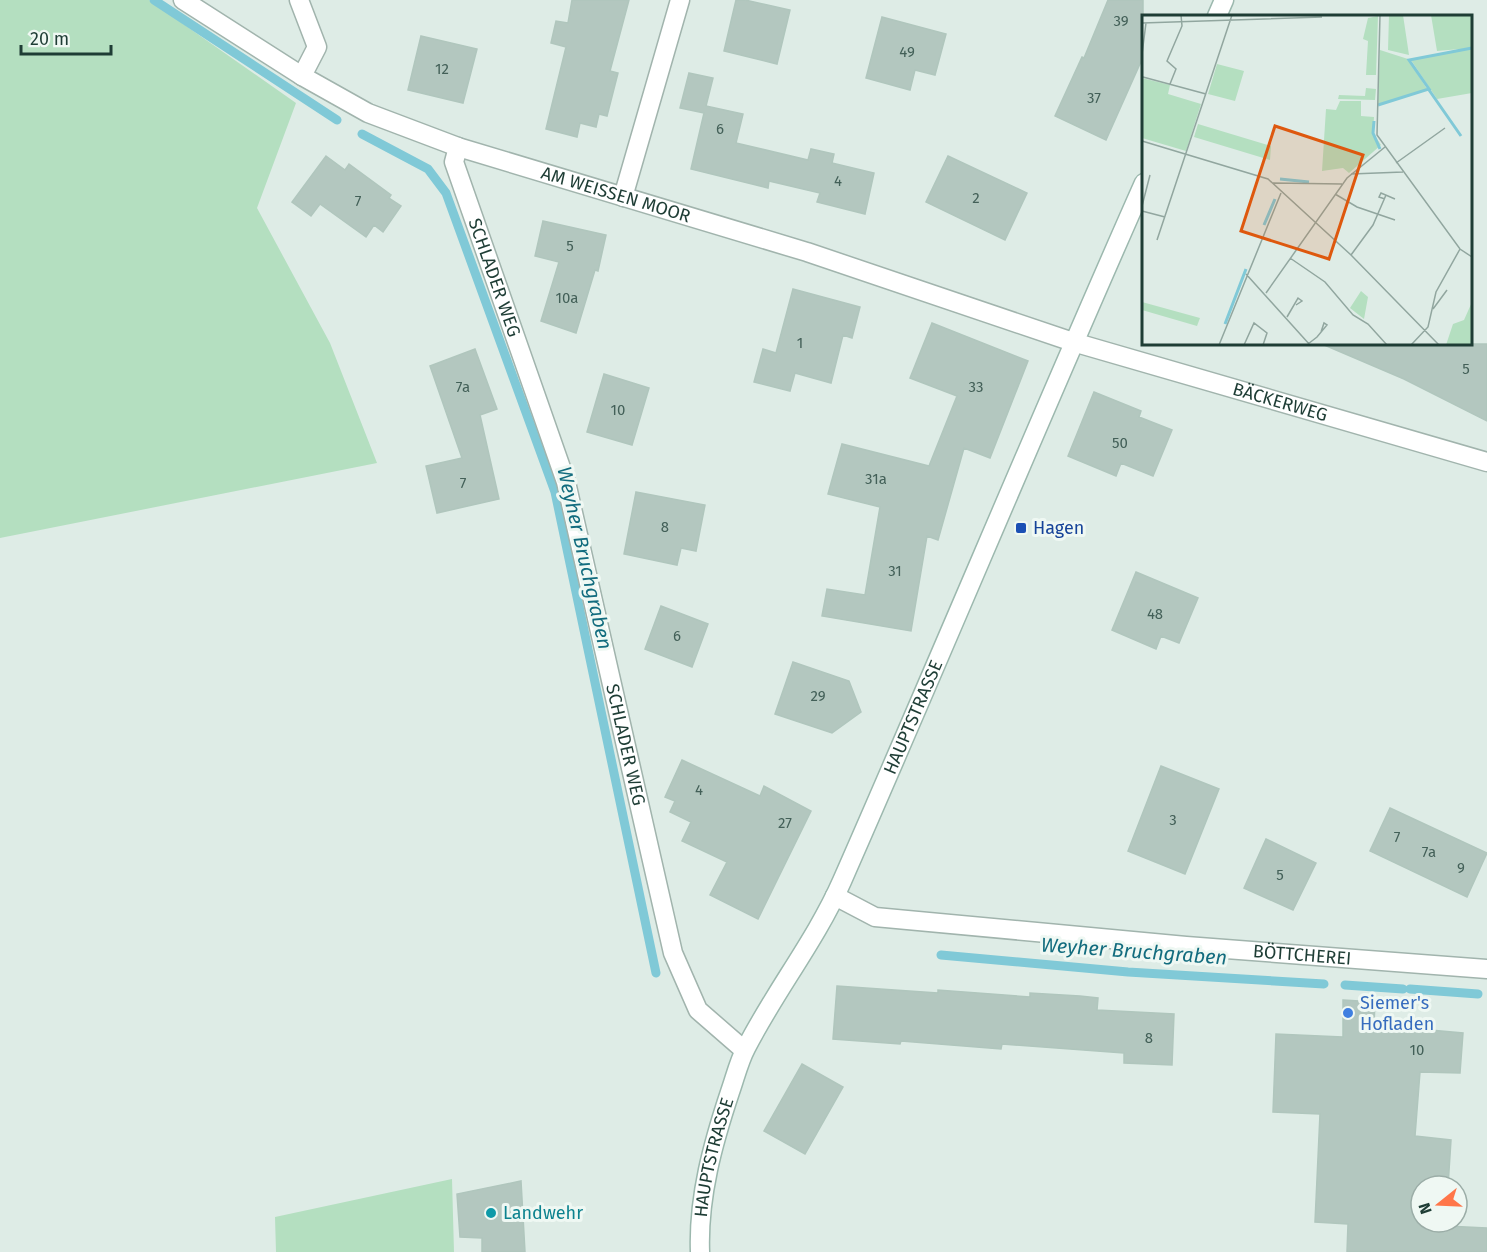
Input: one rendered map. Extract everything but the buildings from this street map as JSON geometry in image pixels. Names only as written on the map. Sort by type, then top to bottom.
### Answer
[{"type":"street","name":"AM WEISSEN MOOR","points":[[183,0],[302,76],[368,113],[458,147],[807,252],[1073,342]]},
{"type":"street","points":[[300,0],[317,47],[302,76]]},
{"type":"street","points":[[623,197],[680,0]]},
{"type":"street","points":[[1217,15],[1224,0]]},
{"type":"street","name":"SCHLADER WEG","points":[[458,147],[454,162],[566,482],[673,953],[698,1010],[744,1050]]},
{"type":"street","name":"HAUPTSTRASSE","points":[[700,1252],[699,1233],[717,1131],[744,1050],[835,896],[938,663],[1073,342],[1142,185]]},
{"type":"street","name":"BÄCKERWEG","points":[[1073,342],[1487,462]]},
{"type":"street","name":"BÖTTCHEREI","points":[[835,896],[875,917],[1487,969]]},
{"type":"green space","points":[[0,0],[149,0],[296,103],[257,208],[330,343],[377,463],[0,538]]},
{"type":"green space","points":[[452,1179],[454,1252],[276,1252],[275,1217]]},
{"type":"waterway","name":"Weyher Bruchgraben","points":[[154,0],[337,120]]},
{"type":"waterway","name":"Weyher Bruchgraben","points":[[362,134],[428,169],[446,193],[555,492],[656,973]]},
{"type":"waterway","name":"Weyher Bruchgraben","points":[[941,955],[1128,972],[1324,984]]},
{"type":"waterway","name":"Weyher Bruchgraben","points":[[1345,985],[1403,989]]},
{"type":"waterway","name":"Weyher Bruchgraben","points":[[1410,989],[1478,994]]},
{"type":"place","name":"Hagen","points":[[1021,528]]},
{"type":"place","name":"Siemer's Hofladen","points":[[1348,1013]]},
{"type":"place","name":"Landwehr","points":[[491,1213]]}]
